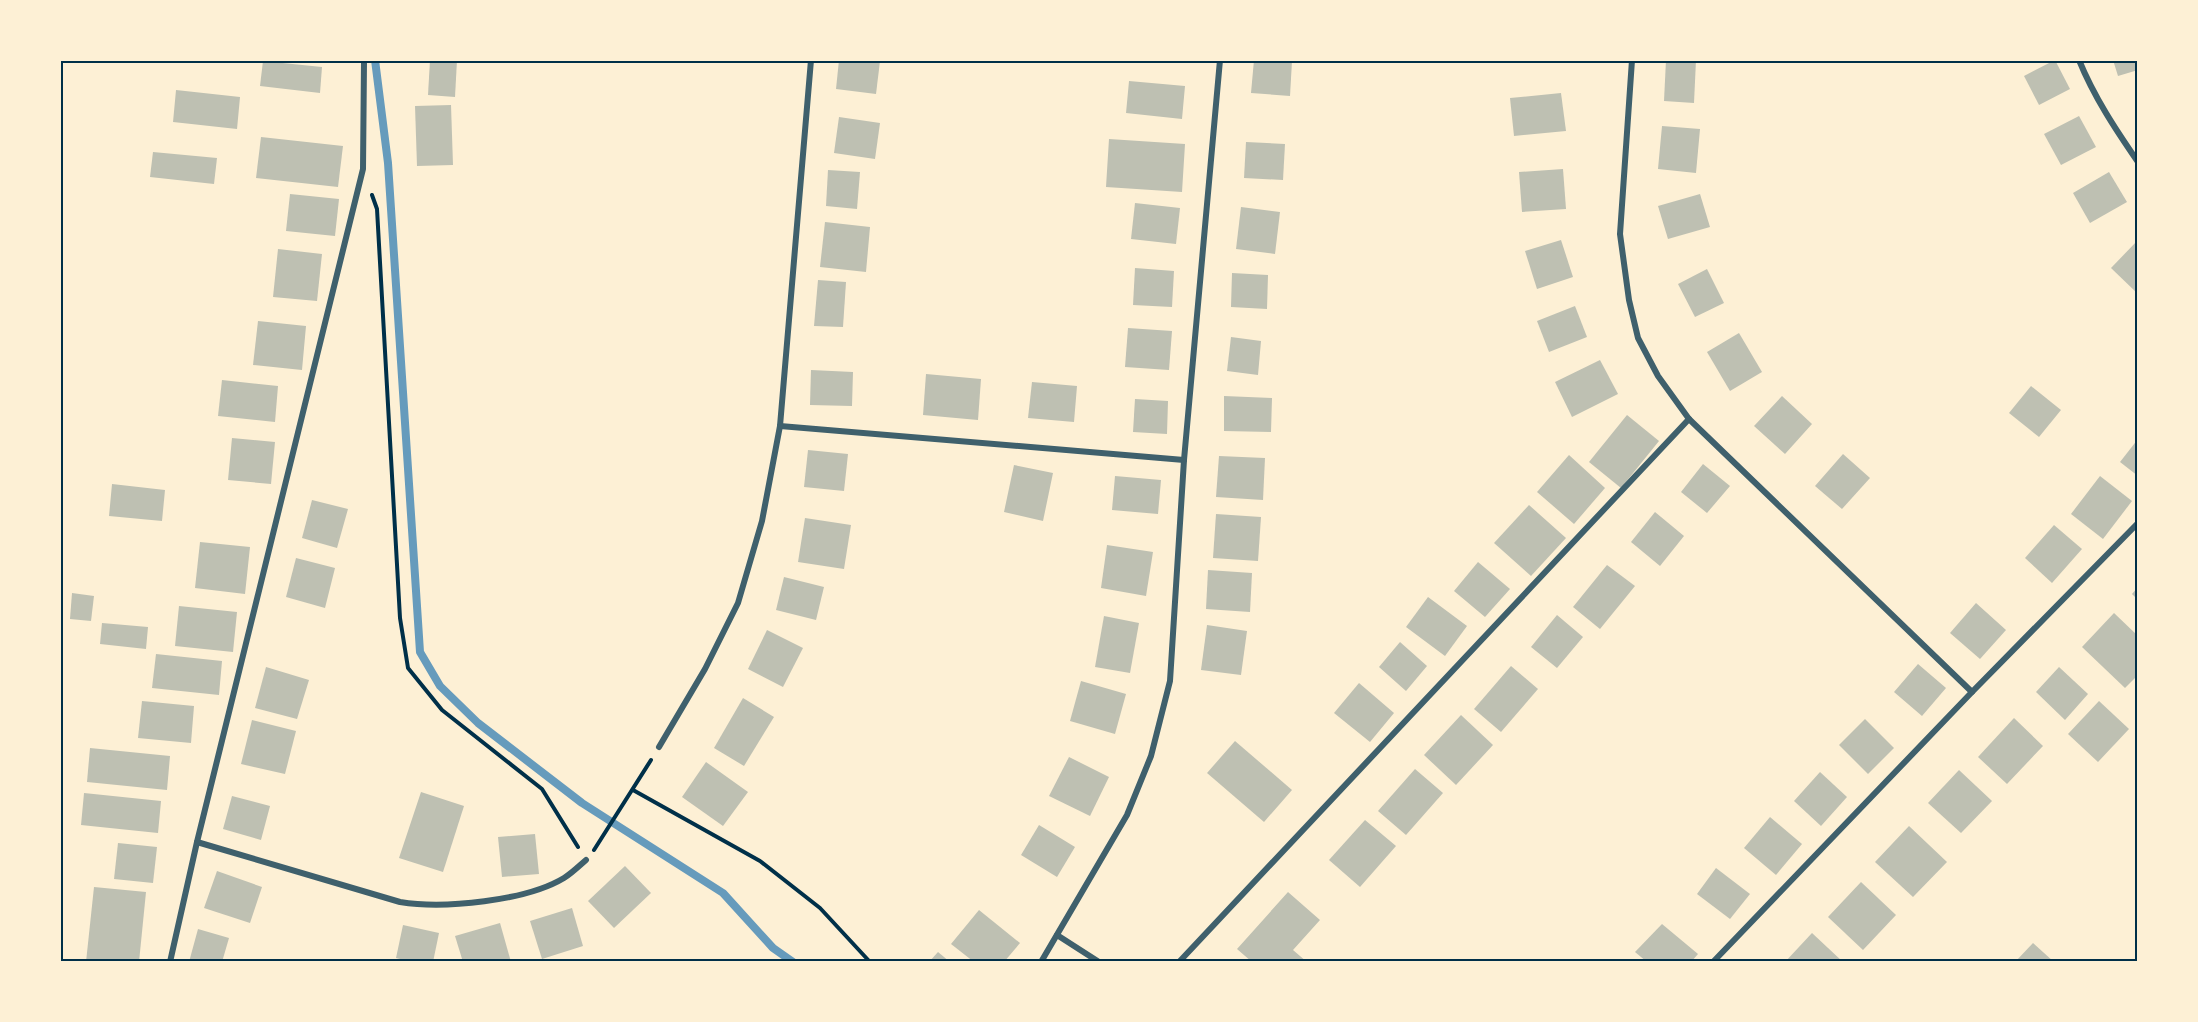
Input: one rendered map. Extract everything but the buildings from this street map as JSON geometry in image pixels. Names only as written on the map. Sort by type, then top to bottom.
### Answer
[{"type":"street","points":[[659,747],[705,669],[738,603],[762,521],[780,426],[811,60]]},
{"type":"street","points":[[1041,962],[1127,815],[1151,756],[1170,681],[1184,460],[1220,60]]},
{"type":"street","points":[[1632,60],[1620,234],[1629,300],[1638,338],[1658,376],[1689,419],[1972,692]]},
{"type":"street","points":[[2079,60],[2087,81],[2115,129],[2138,162]]},
{"type":"street","points":[[170,962],[197,842],[363,170],[364,62]]},
{"type":"street","points":[[1179,962],[1689,419]]},
{"type":"street","points":[[780,426],[1184,460]]},
{"type":"street","points":[[1713,962],[2138,523]]},
{"type":"street","points":[[197,842],[400,902],[423,905],[446,906],[531,893],[564,878],[586,860]]},
{"type":"street","points":[[1057,935],[1099,962]]},
{"type":"path","points":[[363,170],[377,209],[400,618],[408,668],[442,710],[542,789],[586,860]]},
{"type":"path","points":[[599,843],[659,747]]},
{"type":"path","points":[[633,790],[760,861],[820,908],[870,962]]},
{"type":"waterway","points":[[375,60],[388,163],[420,652],[440,686],[478,723],[582,803],[723,893],[773,948],[793,962]]}]
